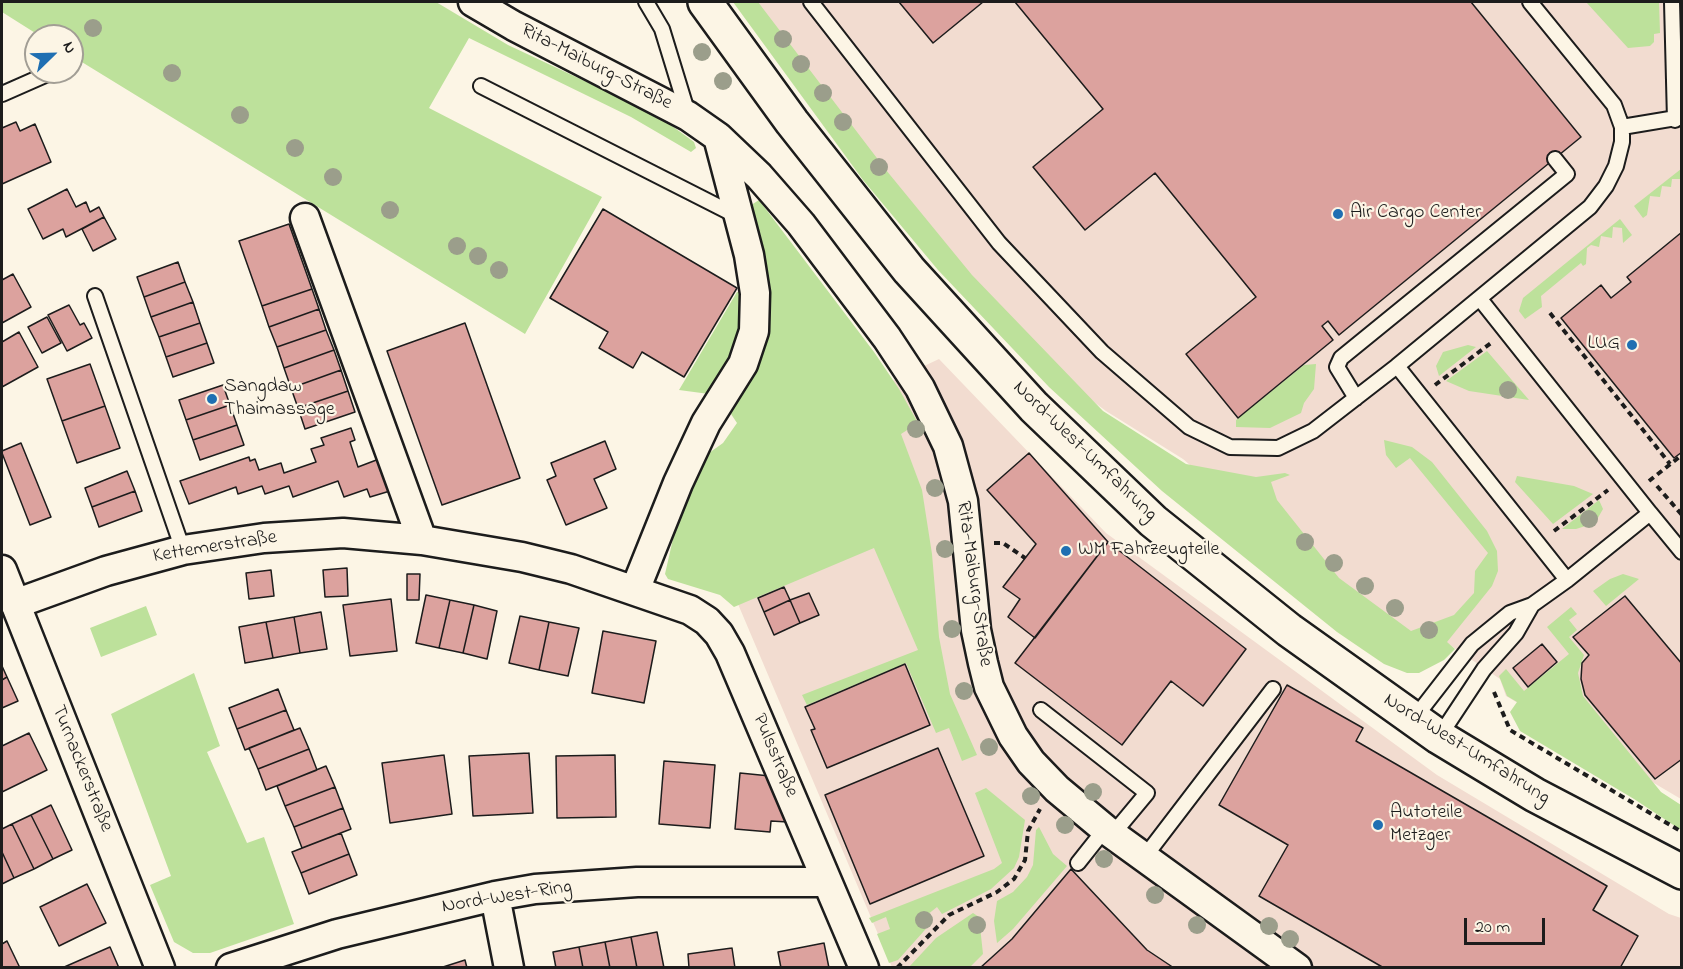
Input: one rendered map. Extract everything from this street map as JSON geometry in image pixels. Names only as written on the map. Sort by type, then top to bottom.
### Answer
[{"type":"main road","name":"Nord-West-Umfahrung","points":[[705,2],[847,195],[952,318],[1034,407],[1162,528],[1288,630],[1426,728],[1535,795],[1682,872]]},
{"type":"street","name":"Rita-Maiburg-Straße","points":[[473,2],[514,26],[688,116],[718,137],[759,176],[801,224],[887,338],[920,388],[948,446],[958,479],[967,534],[976,630],[989,687],[1012,736],[1031,762],[1057,789],[1143,859],[1290,966]]},
{"type":"street","points":[[635,590],[688,461],[706,423],[743,364],[754,331],[755,293],[749,255],[718,137]]},
{"type":"street","points":[[305,218],[422,540]]},
{"type":"street","name":"Kettemerstraße","points":[[12,615],[106,571],[183,550],[301,535],[343,533],[422,540],[522,557],[635,590]]},
{"type":"street","name":"Turnackerstraße","points":[[2,570],[12,615],[160,968]]},
{"type":"street","name":"Pulsstraße","points":[[635,590],[690,610],[707,621],[719,634],[730,653],[864,968]]},
{"type":"street","name":"Nord-West-Ring","points":[[231,968],[337,934],[495,896],[535,889],[637,882],[826,882]]},
{"type":"street","points":[[495,896],[508,968]]},
{"type":"lane","points":[[646,2],[662,29],[688,116]]},
{"type":"lane","points":[[811,2],[828,27],[999,243],[1102,352],[1189,427],[1230,447],[1278,448],[1313,431],[1397,366],[1590,207],[1606,186],[1616,166],[1622,142],[1622,127],[1614,105],[1530,2]]},
{"type":"lane","points":[[1622,127],[1678,118],[1672,2]]},
{"type":"lane","points":[[2,94],[25,84]]},
{"type":"lane","points":[[481,86],[737,216]]},
{"type":"lane","points":[[1356,398],[1337,367],[1341,358],[1567,174],[1555,159]]},
{"type":"lane","points":[[95,296],[183,550]]},
{"type":"lane","points":[[1480,299],[1682,552]]},
{"type":"lane","points":[[1397,366],[1567,580]]},
{"type":"lane","points":[[1426,728],[1472,644],[1510,613],[1532,605],[1567,580],[1650,513]]},
{"type":"lane","points":[[1426,728],[1516,633],[1532,605]]},
{"type":"lane","points":[[1143,859],[1273,689]]},
{"type":"lane","points":[[1041,710],[1147,793],[1078,863]]},
{"type":"path","points":[[1550,313],[1670,464]]},
{"type":"path","points":[[1420,396],[1506,331]]},
{"type":"path","points":[[1634,493],[1682,455]]},
{"type":"path","points":[[1537,543],[1623,479]]},
{"type":"path","points":[[1652,479],[1682,515]]},
{"type":"path","points":[[1003,543],[1025,558]]},
{"type":"path","points":[[1484,669],[1510,730],[1682,832]]},
{"type":"path","points":[[897,968],[949,915],[997,892],[1014,879],[1025,860],[1028,831],[1040,810],[1057,789]]},
{"type":"shaded area","points":[[749,2],[1681,2],[1681,799],[1506,696],[1500,679],[1447,643],[1428,647],[1248,515],[1183,459],[1106,411],[1051,370],[949,265]]},
{"type":"shaded area","points":[[939,359],[1106,533],[1437,775],[1669,914],[1681,918],[1681,967],[892,967],[735,597],[735,455]]},
{"type":"green space","points":[[2,2],[436,2],[508,45],[657,115],[694,142],[696,148],[691,152],[631,117],[469,38],[429,108],[602,197],[525,334],[84,63],[84,24],[24,24],[24,26],[2,12]]},
{"type":"green space","points":[[733,2],[758,2],[886,170],[972,275],[1103,411],[1186,464],[1256,477],[1285,473],[1290,475],[1271,482],[1277,500],[1339,578],[1411,631],[1454,615],[1474,593],[1475,571],[1488,553],[1410,458],[1396,468],[1386,455],[1384,440],[1412,447],[1432,462],[1487,531],[1497,551],[1498,571],[1492,586],[1447,642],[1455,649],[1444,660],[1419,673],[1407,673],[1384,664],[1337,632],[1162,491],[1049,387],[938,270],[863,180]]},
{"type":"green space","points":[[1586,2],[1659,2],[1660,33],[1654,34],[1654,42],[1650,46],[1628,48]]},
{"type":"green space","points":[[1681,169],[1681,179],[1672,179],[1671,187],[1662,186],[1660,197],[1650,196],[1647,215],[1643,218],[1634,206]]},
{"type":"green space","points":[[759,200],[874,352],[918,423],[901,434],[922,490],[932,554],[939,637],[950,694],[977,755],[962,761],[949,728],[936,733],[906,663],[807,705],[802,695],[918,650],[874,548],[734,607],[720,595],[668,579],[665,574],[675,530],[696,471],[702,458],[723,443],[737,423],[731,414],[736,394],[764,345],[745,209]]},
{"type":"green space","points":[[1620,219],[1632,235],[1623,243],[1622,228],[1613,227],[1612,238],[1601,236],[1599,247],[1591,245],[1587,248],[1586,264],[1583,266],[1581,263],[1541,296],[1542,307],[1525,319],[1519,311],[1523,298]]},
{"type":"green space","points":[[737,292],[747,292],[745,331],[709,394],[679,390]]},
{"type":"green space","points":[[1468,345],[1476,347],[1439,376],[1436,366],[1443,352]]},
{"type":"green space","points":[[1487,351],[1529,400],[1469,391],[1446,381]]},
{"type":"green space","points":[[1316,364],[1314,389],[1304,403],[1301,413],[1270,428],[1236,427],[1236,420],[1304,365]]},
{"type":"green space","points":[[1517,476],[1574,486],[1593,494],[1553,524],[1515,482]]},
{"type":"green space","points":[[1599,500],[1603,509],[1595,523],[1576,529],[1562,529]]},
{"type":"green space","points":[[1623,574],[1639,579],[1606,606],[1593,591],[1610,579]]},
{"type":"green space","points":[[146,606],[157,635],[101,657],[90,628]]},
{"type":"green space","points":[[1571,607],[1577,614],[1569,620],[1577,630],[1569,637],[1584,655],[1578,673],[1583,696],[1661,792],[1681,805],[1681,830],[1520,731],[1510,712],[1517,702],[1507,696],[1499,676],[1506,669],[1524,691],[1569,654],[1547,627]]},
{"type":"green space","points":[[194,673],[220,746],[207,752],[247,843],[264,837],[294,924],[210,953],[193,953],[174,942],[150,885],[171,876],[111,714]]},
{"type":"green space","points":[[986,788],[1025,820],[1019,857],[1014,868],[991,889],[942,914],[937,907],[927,915],[932,922],[898,960],[889,963],[877,934],[890,929],[886,917],[872,923],[869,918],[994,869],[1002,863],[975,793]]},
{"type":"green space","points":[[1039,827],[1053,854],[1067,866],[1013,929],[997,943],[994,921],[997,901],[1013,892],[1027,877],[1033,865],[1036,830]]},
{"type":"green space","points":[[973,913],[979,917],[983,954],[970,967],[909,967],[936,938]]},
{"type":"building","points":[[899,2],[983,2],[933,43]]},
{"type":"building","name":"Air Cargo Center","points":[[1015,2],[1471,2],[1581,137],[1339,335],[1328,321],[1322,326],[1333,340],[1238,418],[1186,354],[1256,297],[1155,173],[1085,230],[1033,167],[1103,109]]},
{"type":"building","points":[[16,122],[20,131],[35,124],[51,162],[2,184],[2,128]]},
{"type":"building","points":[[67,189],[76,207],[86,202],[90,212],[99,207],[104,217],[66,237],[63,229],[43,239],[28,209]]},
{"type":"building","points":[[603,209],[737,288],[684,377],[642,352],[633,368],[599,348],[608,332],[550,298]]},
{"type":"building","points":[[104,217],[116,239],[93,251],[82,229]]},
{"type":"building","points":[[289,224],[312,289],[262,306],[239,241]]},
{"type":"building","name":"LUG","points":[[1682,232],[1682,452],[1674,458],[1561,318],[1601,285],[1611,298],[1631,282],[1627,277]]},
{"type":"building","points":[[178,262],[185,282],[144,297],[137,277]]},
{"type":"building","points":[[13,274],[31,307],[2,323],[2,280]]},
{"type":"building","points":[[185,282],[193,302],[151,317],[144,297]]},
{"type":"building","points":[[312,289],[319,309],[269,327],[262,306]]},
{"type":"building","points":[[193,302],[200,323],[159,337],[151,317]]},
{"type":"building","points":[[69,305],[80,325],[84,323],[92,338],[67,351],[48,315]]},
{"type":"building","points":[[319,309],[326,330],[277,347],[269,327]]},
{"type":"building","points":[[47,317],[61,343],[42,353],[28,327]]},
{"type":"building","points":[[200,323],[207,343],[166,357],[159,337]]},
{"type":"building","points":[[465,323],[520,478],[442,505],[387,351]]},
{"type":"building","points":[[326,330],[334,350],[284,368],[277,347]]},
{"type":"building","points":[[19,332],[38,367],[2,387],[2,342]]},
{"type":"building","points":[[207,343],[214,363],[173,377],[166,357]]},
{"type":"building","points":[[334,350],[341,370],[291,388],[284,368]]},
{"type":"building","points":[[90,364],[105,406],[62,421],[47,379]]},
{"type":"building","points":[[341,370],[348,391],[298,408],[291,388]]},
{"type":"building","points":[[223,385],[230,405],[186,420],[179,400]]},
{"type":"building","points":[[348,391],[355,412],[305,429],[298,408]]},
{"type":"building","points":[[230,405],[237,425],[193,440],[186,420]]},
{"type":"building","points":[[105,406],[120,448],[77,463],[62,421]]},
{"type":"building","points":[[237,425],[244,445],[200,460],[193,440]]},
{"type":"building","points":[[351,428],[355,440],[350,442],[358,467],[379,459],[390,491],[370,497],[367,489],[344,497],[338,481],[293,497],[289,486],[265,494],[262,486],[238,494],[236,487],[189,504],[180,481],[249,457],[250,461],[255,459],[259,470],[281,463],[284,473],[316,462],[311,449],[324,445],[321,438]]},
{"type":"building","points":[[605,441],[616,469],[594,479],[607,508],[566,525],[547,480],[556,476],[551,463]]},
{"type":"building","points":[[21,443],[51,517],[30,525],[2,453]]},
{"type":"building","name":"WM Fahrzeugteile","points":[[1029,453],[1108,542],[1035,638],[1008,617],[1020,599],[1003,587],[1036,544],[987,490]]},
{"type":"building","points":[[127,471],[135,491],[92,507],[85,488]]},
{"type":"building","points":[[135,491],[142,511],[99,527],[92,507]]},
{"type":"building","points":[[1108,542],[1246,649],[1203,706],[1171,681],[1122,745],[1015,663]]},
{"type":"building","points":[[347,568],[348,596],[325,597],[323,570]]},
{"type":"building","points":[[271,570],[274,596],[249,599],[246,573]]},
{"type":"building","points":[[407,574],[420,574],[419,600],[407,600]]},
{"type":"building","points":[[784,587],[790,600],[764,612],[758,598]]},
{"type":"building","points":[[809,593],[819,615],[800,623],[790,600]]},
{"type":"building","points":[[426,595],[450,600],[439,648],[416,643]]},
{"type":"building","points":[[1625,596],[1682,664],[1682,759],[1655,779],[1585,695],[1581,679],[1582,663],[1589,655],[1573,637]]},
{"type":"building","points":[[391,599],[397,651],[350,656],[343,605]]},
{"type":"building","points":[[450,600],[474,605],[463,653],[439,648]]},
{"type":"building","points":[[790,600],[800,623],[774,635],[764,612]]},
{"type":"building","points":[[474,605],[497,611],[487,659],[463,653]]},
{"type":"building","points":[[321,612],[327,649],[300,653],[294,617]]},
{"type":"building","points":[[520,616],[549,622],[539,670],[509,663]]},
{"type":"building","points":[[294,617],[300,653],[273,658],[266,622]]},
{"type":"building","points":[[266,622],[273,658],[245,663],[239,627]]},
{"type":"building","points":[[549,622],[579,628],[568,676],[539,670]]},
{"type":"building","points":[[603,631],[656,641],[644,703],[592,693]]},
{"type":"building","points":[[1542,644],[1557,662],[1528,687],[1513,668]]},
{"type":"building","points":[[905,664],[930,725],[827,768],[811,730],[815,729],[805,707]]},
{"type":"building","points":[[2,666],[7,677],[2,680]]},
{"type":"building","points":[[7,677],[18,701],[2,708],[2,680]]},
{"type":"building","name":"Autoteile Metzger","points":[[1287,685],[1363,728],[1356,741],[1607,886],[1593,910],[1638,936],[1620,968],[1384,968],[1259,896],[1288,845],[1219,805]]},
{"type":"building","points":[[278,689],[286,710],[237,729],[229,708]]},
{"type":"building","points":[[286,710],[294,730],[245,750],[237,729]]},
{"type":"building","points":[[300,728],[309,749],[258,769],[249,748]]},
{"type":"building","points":[[29,733],[47,770],[2,792],[2,746]]},
{"type":"building","points":[[938,748],[984,856],[870,904],[825,795]]},
{"type":"building","points":[[309,749],[317,770],[266,790],[258,769]]},
{"type":"building","points":[[529,753],[533,813],[473,816],[469,756]]},
{"type":"building","points":[[444,755],[452,814],[390,823],[382,763]]},
{"type":"building","points":[[615,755],[616,817],[557,818],[556,756]]},
{"type":"building","points":[[664,761],[715,765],[710,828],[659,824]]},
{"type":"building","points":[[326,766],[335,787],[285,806],[277,786]]},
{"type":"building","points":[[740,773],[770,776],[788,822],[771,821],[770,832],[735,829]]},
{"type":"building","points":[[335,787],[343,808],[294,827],[285,806]]},
{"type":"building","points":[[51,805],[72,850],[53,859],[31,815]]},
{"type":"building","points":[[343,808],[351,829],[302,848],[294,827]]},
{"type":"building","points":[[31,815],[53,859],[34,869],[12,824]]},
{"type":"building","points":[[12,824],[34,869],[14,878],[2,852],[2,829]]},
{"type":"building","points":[[341,833],[349,854],[301,873],[292,852]]},
{"type":"building","points":[[2,852],[14,878],[2,884]]},
{"type":"building","points":[[349,854],[357,875],[309,894],[301,873]]},
{"type":"building","points":[[1071,869],[1147,950],[1174,968],[980,968],[1012,939]]},
{"type":"building","points":[[87,884],[106,923],[59,946],[40,907]]},
{"type":"building","points":[[657,932],[664,968],[637,968],[631,937]]},
{"type":"building","points":[[631,937],[637,968],[610,968],[605,942]]},
{"type":"building","points":[[7,941],[20,968],[2,968],[2,944]]},
{"type":"building","points":[[605,942],[610,968],[583,968],[579,947]]},
{"type":"building","points":[[824,943],[829,968],[781,968],[778,952]]},
{"type":"building","points":[[110,947],[119,968],[62,968]]},
{"type":"building","points":[[579,947],[583,968],[556,968],[553,952]]},
{"type":"building","points":[[732,948],[735,968],[689,968],[688,954]]},
{"type":"building","points":[[465,960],[467,968],[443,967]]},
{"type":"place","name":"Air Cargo Center","points":[[1338,214]]},
{"type":"place","name":"LUG","points":[[1632,345]]},
{"type":"place","name":"Sangdaw Thaimassage","points":[[212,399]]},
{"type":"place","name":"WM Fahrzeugteile","points":[[1066,551]]},
{"type":"place","name":"Autoteile Metzger","points":[[1378,825]]}]
